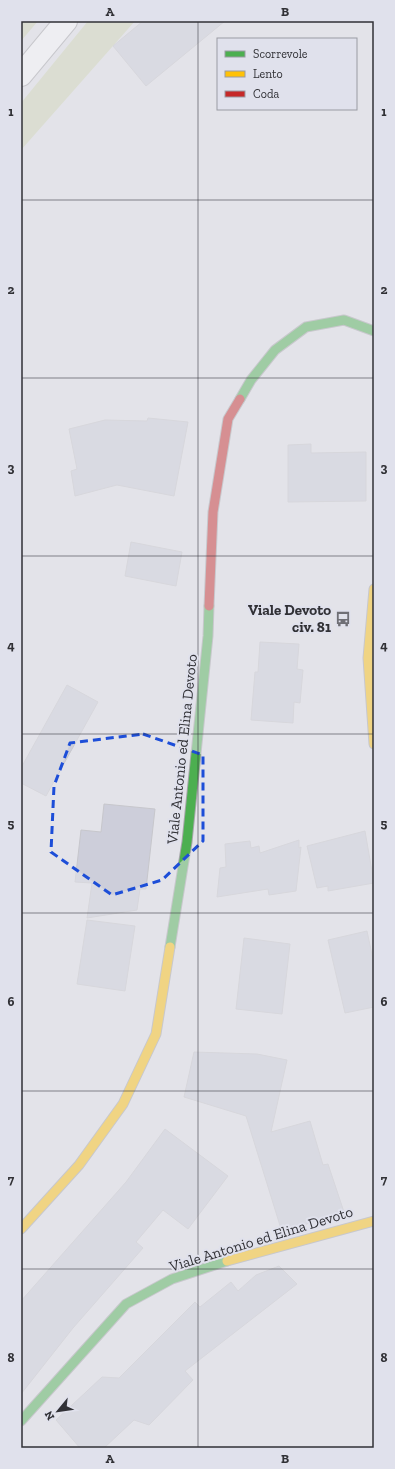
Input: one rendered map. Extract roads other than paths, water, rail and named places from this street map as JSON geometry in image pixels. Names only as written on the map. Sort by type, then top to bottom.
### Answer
[{"type":"street","points":[[21,76],[66,21]]},
{"type":"street","name":"Viale Antonio ed Elina Devoto","points":[[21,1229],[80,1165],[123,1104],[156,1034],[186,842],[208,636],[213,512],[228,419],[251,380],[275,350],[306,327],[344,320],[374,331]]},
{"type":"street","points":[[374,589],[368,658],[374,744]]},
{"type":"street","name":"Viale Antonio ed Elina Devoto","points":[[21,1421],[126,1304],[172,1279],[241,1257],[374,1220]]},
{"type":"place","name":"Viale Devoto civ. 81","points":[[343,619]]}]
